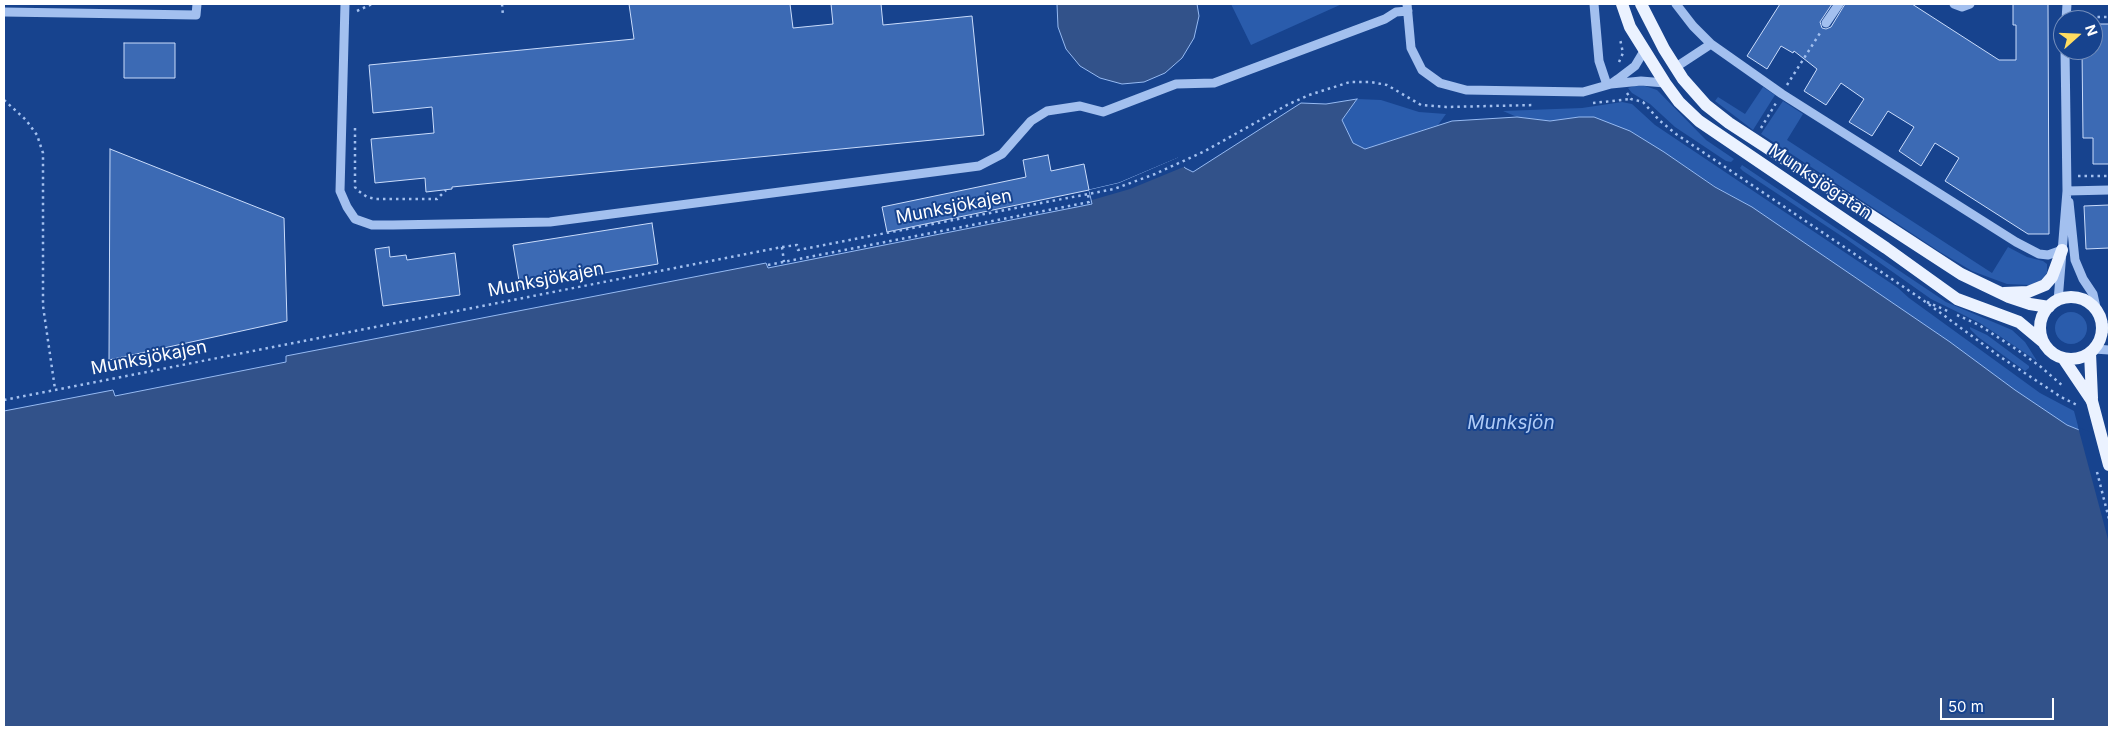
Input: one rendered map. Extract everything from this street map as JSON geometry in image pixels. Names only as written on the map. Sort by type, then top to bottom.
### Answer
[{"type":"main road","name":"Munksjögatan","points":[[1622,4],[1630,27],[1664,83],[1699,121],[1886,248],[1957,299],[2019,322],[2044,342]]},
{"type":"main road","name":"Munksjögatan","points":[[1641,4],[1650,24],[1676,67],[1706,105],[1753,140],[1946,265],[1999,293],[2030,304],[2054,304]]},
{"type":"main road","points":[[1999,293],[2028,292],[2044,285],[2052,277],[2062,250]]},
{"type":"main road","points":[[2069,298],[2083,300],[2097,312],[2105,328],[2092,351],[2081,358],[2063,358],[2052,352],[2044,342],[2041,323],[2054,304],[2069,298]]},
{"type":"main road","points":[[2088,404],[2092,351]]},
{"type":"main road","points":[[2063,358],[2088,404],[2109,465]]},
{"type":"street","points":[[4,12],[56,8],[196,14],[196,4]]},
{"type":"street","points":[[344,4],[340,191],[355,219],[372,225],[550,222],[979,166],[1002,154],[1031,122],[1047,111],[1080,106],[1104,112],[1176,84],[1214,83],[1385,19],[1396,12],[1408,8],[1411,48],[1422,70],[1440,83],[1466,90],[1524,92],[1583,92],[1614,83],[1641,81],[1664,83]]},
{"type":"street","points":[[1594,4],[1598,61],[1614,83]]},
{"type":"street","points":[[1676,4],[1710,44],[1782,94],[2035,253],[2048,255],[2062,250]]},
{"type":"street","points":[[1826,22],[1839,4]]},
{"type":"street","points":[[1954,4],[1962,7],[1970,4]]},
{"type":"street","points":[[1676,67],[1710,44]]},
{"type":"street","points":[[1614,83],[1635,66],[1644,51]]},
{"type":"street","points":[[2054,304],[2062,250],[2067,191],[2065,60]]},
{"type":"street","points":[[2067,191],[2109,190]]},
{"type":"street","points":[[2067,191],[2075,260],[2083,279],[2093,294],[2097,312]]},
{"type":"street","points":[[2092,351],[2109,350]]},
{"type":"path","points":[[356,11],[372,4]]},
{"type":"path","points":[[502,4],[503,16]]},
{"type":"path","points":[[1753,140],[1826,22]]},
{"type":"path","points":[[1619,36],[1623,53],[1622,58],[1617,64],[1614,83],[1631,99]]},
{"type":"path","points":[[768,265],[1090,202],[1089,194],[1114,189],[1155,174],[1205,151],[1287,105],[1324,89],[1350,82],[1371,82],[1387,85],[1421,105],[1446,107],[1542,104]]},
{"type":"path","points":[[1588,103],[1631,99],[1643,102],[1659,120],[1676,134],[1923,300],[2007,362],[2061,397],[2088,404]]},
{"type":"path","points":[[4,100],[26,120],[37,135],[43,153],[42,306],[55,389]]},
{"type":"path","points":[[355,128],[355,187],[367,197],[376,199],[437,199],[446,190]]},
{"type":"path","points":[[1733,171],[1744,153]]},
{"type":"path","points":[[2078,171],[2079,191]]},
{"type":"path","points":[[2078,176],[2109,176]]},
{"type":"path","name":"Munksjökajen","points":[[4,400],[782,247],[797,245],[798,250],[1089,194]]},
{"type":"path","points":[[782,247],[784,262]]},
{"type":"path","points":[[1923,300],[1979,325],[2041,367],[2069,392]]},
{"type":"shaded area","points":[[1231,4],[1342,4],[1251,45]]},
{"type":"shaded area","points":[[1645,86],[1657,90],[1706,140],[1734,159],[1731,162],[1726,161],[1675,127],[1650,104],[1632,93],[1628,88]]},
{"type":"shaded area","points":[[1763,87],[1775,95],[1753,130],[1715,101],[1718,97],[1745,114]]},
{"type":"shaded area","points":[[1357,99],[1381,100],[1419,112],[1446,114],[1438,125],[1365,149],[1353,143],[1342,120]]},
{"type":"shaded area","points":[[1783,101],[1803,114],[1787,140],[1992,273],[2008,247],[2027,257],[2043,261],[2047,264],[2047,273],[2041,280],[2030,285],[2007,284],[1972,271],[1940,252],[1761,134]]},
{"type":"shaded area","points":[[1622,102],[1632,104],[1655,125],[1898,288],[1909,298],[2040,393],[2074,411],[2079,430],[2067,425],[2015,390],[1950,342],[1752,207],[1716,187],[1630,131],[1579,117],[1550,121],[1517,117],[1503,111],[1582,108]]},
{"type":"shaded area","points":[[1742,165],[1946,302],[2012,330],[2025,342],[2037,361],[1980,323],[1931,299],[1846,239],[1743,171],[1740,168]]},
{"type":"shaded area","points":[[2071,312],[2077,313],[2082,317],[2086,322],[2086,334],[2082,339],[2077,343],[2071,344],[2065,343],[2060,339],[2056,334],[2055,328],[2056,322],[2060,317],[2065,313]]},
{"type":"shaded area","points":[[1970,327],[1987,335],[2029,366],[2029,368],[2025,371],[1978,337]]},
{"type":"water","points":[[1057,4],[1197,4],[1199,16],[1194,38],[1182,58],[1165,73],[1144,82],[1122,84],[1100,78],[1080,66],[1066,49],[1058,27]]},
{"type":"water","name":"Munksjön","points":[[1357,99],[1342,120],[1353,143],[1365,149],[1452,121],[1517,117],[1550,121],[1594,117],[1630,131],[1715,187],[1752,207],[1950,342],[2015,390],[2067,425],[2109,442],[2109,727],[4,727],[4,411],[113,390],[115,396],[286,362],[286,356],[766,263],[768,268],[1092,204],[1089,190],[1119,183],[1178,158],[1185,168],[1193,172],[1301,103],[1326,104]]},
{"type":"pier","points":[[1179,157],[1186,166],[1130,189],[1092,200],[1089,190],[1119,183]]},
{"type":"pier","points":[[2078,427],[2109,440],[2109,543]]},
{"type":"building","points":[[629,4],[790,4],[793,28],[833,24],[831,4],[881,4],[883,25],[972,16],[984,135],[452,187],[452,189],[426,192],[425,178],[375,183],[371,139],[434,133],[432,107],[373,113],[369,65],[634,39]]},
{"type":"building","points":[[1780,4],[1832,4],[1820,22],[1822,28],[1826,29],[1831,27],[1845,4],[1912,4],[1999,60],[2016,60],[2016,25],[2013,25],[2013,4],[2048,4],[2049,234],[2028,234],[1945,181],[1959,158],[1935,143],[1921,166],[1899,151],[1914,127],[1888,111],[1872,136],[1849,122],[1864,99],[1841,83],[1826,105],[1804,91],[1817,69],[1794,51],[1793,53],[1781,46],[1767,69],[1747,56]]},
{"type":"building","points":[[2103,24],[2109,24],[2109,164],[2093,164],[2093,138],[2083,138],[2082,60],[2103,60]]},
{"type":"building","points":[[124,43],[175,43],[175,78],[124,78]]},
{"type":"building","points":[[110,149],[284,218],[287,321],[109,360]]},
{"type":"building","points":[[1048,155],[1051,171],[1084,164],[1089,190],[887,232],[882,207],[1026,177],[1023,160]]},
{"type":"building","points":[[2109,205],[2109,248],[2086,249],[2084,206]]},
{"type":"building","points":[[652,223],[658,264],[520,287],[513,245]]},
{"type":"building","points":[[389,247],[390,257],[406,255],[407,260],[455,253],[460,295],[383,306],[375,249]]}]
